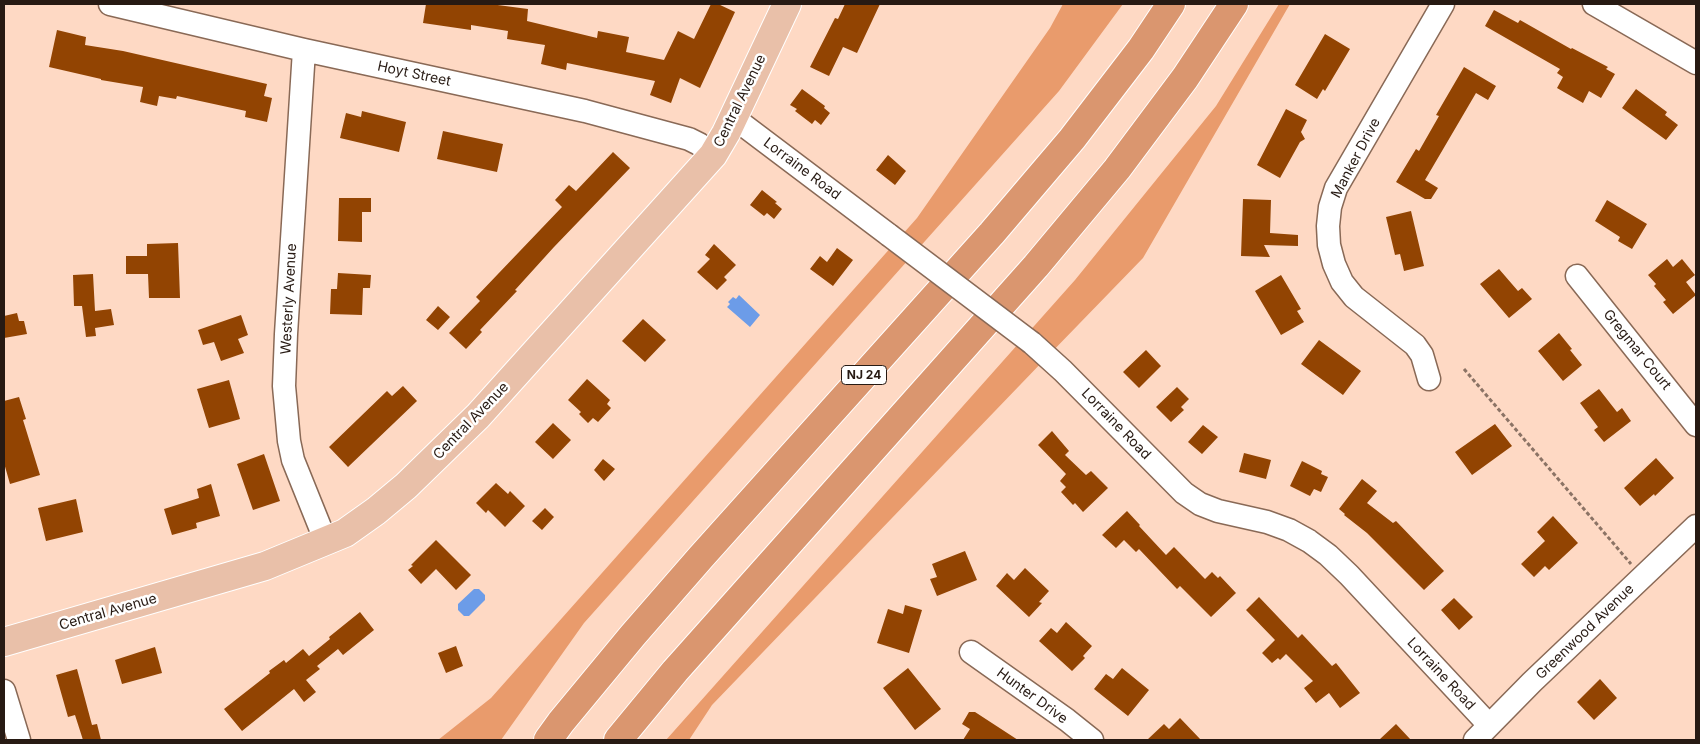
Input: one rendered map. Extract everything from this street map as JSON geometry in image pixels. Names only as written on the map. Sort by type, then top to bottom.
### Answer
[{"type":"highway","name":"NJ 24","points":[[548,740],[633,635],[992,233],[1066,146],[1141,49],[1171,4]]},
{"type":"highway","points":[[618,740],[682,663],[1036,266],[1134,146],[1185,78],[1234,4]]},
{"type":"main road","name":"Central Avenue","points":[[4,642],[265,566],[345,534],[376,511],[406,486],[491,401],[713,155],[734,118],[787,4]]},
{"type":"street","name":"Hoyt Street","points":[[110,4],[304,50],[585,111],[689,139],[713,155]]},
{"type":"street","name":"Manker Drive","points":[[1429,379],[1422,354],[1415,345],[1354,297],[1342,282],[1331,255],[1328,226],[1330,206],[1336,188],[1443,4]]},
{"type":"street","points":[[1594,4],[1696,63]]},
{"type":"street","name":"Westerly Avenue","points":[[304,50],[284,386],[289,441],[293,460],[326,542]]},
{"type":"street","name":"Lorraine Road","points":[[734,118],[1032,343],[1063,371],[1184,493],[1200,504],[1218,512],[1267,522],[1289,530],[1310,541],[1328,554],[1482,733]]},
{"type":"street","name":"Gregmar Court","points":[[1577,276],[1696,425]]},
{"type":"street","name":"Greenwood Avenue","points":[[1482,733],[1532,682],[1696,526]]},
{"type":"street","name":"Hunter Drive","points":[[971,652],[1092,740]]},
{"type":"street","points":[[4,691],[19,740]]},
{"type":"path","points":[[1464,369],[1642,578]]},
{"type":"shaded area","points":[[1063,4],[1123,4],[1059,91],[584,623],[501,740],[438,740],[491,698],[917,218],[1050,28]]},
{"type":"shaded area","points":[[1279,4],[1290,4],[1143,258],[712,705],[689,740],[666,740],[1075,280],[1216,106]]},
{"type":"water","points":[[739,295],[760,315],[750,327],[727,307],[730,304],[728,302],[733,297],[736,299]]},
{"type":"water","points":[[474,589],[479,589],[485,595],[485,600],[469,616],[464,616],[458,610],[458,604]]},
{"type":"building","points":[[426,4],[490,4],[528,9],[527,21],[597,38],[598,31],[629,37],[626,52],[664,60],[678,31],[694,39],[711,4],[718,4],[735,12],[700,88],[680,78],[671,103],[650,95],[655,81],[567,63],[566,70],[541,64],[545,45],[507,39],[508,31],[471,25],[471,30],[423,23]]},
{"type":"building","points":[[845,4],[880,4],[857,53],[843,47],[829,76],[810,67],[835,18],[838,19]]},
{"type":"building","points":[[1494,10],[1518,23],[1520,20],[1571,49],[1608,67],[1606,69],[1615,74],[1601,98],[1589,91],[1583,103],[1557,88],[1563,77],[1557,73],[1560,69],[1485,26]]},
{"type":"building","points":[[57,30],[86,37],[85,45],[123,51],[267,84],[264,96],[272,98],[267,122],[245,117],[246,111],[177,96],[176,99],[159,96],[157,106],[140,102],[143,87],[101,80],[49,67]]},
{"type":"building","points":[[1325,34],[1350,49],[1325,91],[1323,89],[1317,99],[1295,85]]},
{"type":"building","points":[[1464,67],[1496,86],[1488,100],[1476,93],[1425,180],[1438,188],[1431,199],[1425,199],[1396,182],[1416,149],[1419,151],[1439,116],[1436,115]]},
{"type":"building","points":[[802,89],[825,106],[824,108],[830,113],[821,125],[815,120],[812,124],[795,111],[797,109],[790,105]]},
{"type":"building","points":[[1636,89],[1667,112],[1665,115],[1678,125],[1666,140],[1622,108]]},
{"type":"building","points":[[1286,109],[1307,120],[1301,132],[1305,139],[1300,142],[1280,178],[1257,165]]},
{"type":"building","points":[[362,111],[406,122],[399,152],[340,138],[346,113],[361,117]]},
{"type":"building","points":[[443,131],[503,144],[497,172],[437,159]]},
{"type":"building","points":[[613,152],[630,168],[515,290],[517,291],[480,330],[482,332],[466,349],[449,333],[480,301],[476,297],[562,207],[555,200],[569,185],[576,191]]},
{"type":"building","points":[[888,155],[906,171],[895,185],[876,170]]},
{"type":"building","points":[[762,190],[777,202],[775,203],[782,209],[774,219],[767,213],[764,216],[750,205]]},
{"type":"building","points":[[339,198],[371,198],[371,212],[362,212],[362,242],[338,241]]},
{"type":"building","points":[[1243,199],[1271,200],[1270,233],[1298,235],[1298,246],[1264,245],[1270,257],[1241,256]]},
{"type":"building","points":[[1607,200],[1647,224],[1632,249],[1618,241],[1620,237],[1595,221]]},
{"type":"building","points":[[1411,211],[1424,266],[1404,271],[1400,254],[1395,255],[1386,217]]},
{"type":"building","points":[[178,243],[180,298],[149,298],[148,274],[126,274],[126,256],[147,256],[147,244]]},
{"type":"building","points":[[714,244],[736,265],[724,277],[727,280],[717,290],[697,272],[710,259],[705,255]]},
{"type":"building","points":[[837,248],[853,260],[833,286],[810,269],[820,256],[827,262]]},
{"type":"building","points":[[1667,259],[1673,267],[1682,259],[1695,275],[1686,282],[1696,295],[1673,314],[1663,302],[1666,300],[1654,286],[1656,284],[1648,275]]},
{"type":"building","points":[[1499,269],[1518,291],[1522,288],[1532,299],[1509,318],[1480,284]]},
{"type":"building","points":[[338,273],[371,275],[370,288],[363,288],[362,315],[330,314],[331,289],[337,289]]},
{"type":"building","points":[[93,274],[95,311],[111,309],[114,325],[95,328],[96,336],[86,337],[82,306],[74,306],[73,275]]},
{"type":"building","points":[[1281,275],[1301,309],[1297,311],[1304,322],[1281,335],[1255,291]]},
{"type":"building","points":[[438,306],[450,317],[438,330],[426,320]]},
{"type":"building","points":[[17,313],[19,321],[24,321],[27,334],[4,338],[4,316]]},
{"type":"building","points":[[241,315],[248,335],[238,339],[244,353],[221,361],[214,342],[203,345],[198,330]]},
{"type":"building","points":[[643,319],[666,340],[645,362],[622,341]]},
{"type":"building","points":[[1559,333],[1582,365],[1563,381],[1538,351]]},
{"type":"building","points":[[1319,340],[1361,371],[1343,395],[1301,364]]},
{"type":"building","points":[[1146,350],[1161,366],[1139,388],[1123,372]]},
{"type":"building","points":[[587,379],[610,400],[607,404],[611,408],[598,422],[593,418],[588,423],[579,414],[581,412],[568,400]]},
{"type":"building","points":[[229,380],[240,419],[209,428],[197,389]]},
{"type":"building","points":[[403,386],[417,401],[348,467],[329,447],[387,391],[392,396]]},
{"type":"building","points":[[1177,387],[1189,399],[1181,407],[1184,410],[1171,422],[1156,407]]},
{"type":"building","points":[[1599,389],[1617,412],[1622,408],[1631,421],[1604,442],[1594,430],[1598,427],[1580,403]]},
{"type":"building","points":[[19,397],[26,419],[23,420],[40,475],[10,484],[4,463],[4,401]]},
{"type":"building","points":[[553,423],[571,440],[553,459],[535,442]]},
{"type":"building","points":[[1495,424],[1512,446],[1472,475],[1455,452]]},
{"type":"building","points":[[1203,425],[1218,437],[1202,454],[1188,442]]},
{"type":"building","points":[[1052,431],[1069,451],[1065,455],[1086,475],[1091,471],[1108,488],[1083,512],[1075,503],[1073,505],[1061,492],[1066,487],[1060,481],[1066,474],[1038,445]]},
{"type":"building","points":[[1244,453],[1271,460],[1266,479],[1239,472]]},
{"type":"building","points":[[264,454],[280,501],[253,510],[237,464]]},
{"type":"building","points":[[1656,458],[1674,478],[1655,496],[1654,494],[1640,506],[1624,488]]},
{"type":"building","points":[[603,459],[615,469],[604,481],[594,470]]},
{"type":"building","points":[[1302,461],[1322,471],[1321,474],[1328,477],[1321,492],[1314,489],[1310,496],[1290,486]]},
{"type":"building","points":[[1362,479],[1377,491],[1367,503],[1393,523],[1396,521],[1444,571],[1424,590],[1367,533],[1339,509]]},
{"type":"building","points":[[496,483],[508,494],[510,491],[525,506],[505,527],[488,510],[486,513],[476,503]]},
{"type":"building","points":[[211,484],[220,516],[196,523],[197,528],[172,535],[164,509],[199,498],[197,489]]},
{"type":"building","points":[[76,499],[83,532],[46,541],[38,508]]},
{"type":"building","points":[[545,508],[554,517],[542,530],[532,521]]},
{"type":"building","points":[[1127,511],[1166,555],[1174,547],[1205,579],[1212,572],[1218,578],[1220,576],[1236,593],[1211,617],[1180,586],[1177,589],[1139,549],[1136,552],[1124,540],[1116,548],[1102,535]]},
{"type":"building","points":[[1553,516],[1578,543],[1549,570],[1545,566],[1534,577],[1521,564],[1545,541],[1537,532]]},
{"type":"building","points":[[436,540],[471,575],[456,590],[436,569],[421,584],[408,570]]},
{"type":"building","points":[[965,551],[977,580],[937,596],[930,579],[937,577],[932,564]]},
{"type":"building","points":[[1025,568],[1049,591],[1039,602],[1042,603],[1029,617],[996,586],[1007,573],[1014,580]]},
{"type":"building","points":[[1259,597],[1298,638],[1302,634],[1332,666],[1336,663],[1360,693],[1340,708],[1329,693],[1316,703],[1304,688],[1313,681],[1286,654],[1280,660],[1278,658],[1272,663],[1262,653],[1275,640],[1246,610]]},
{"type":"building","points":[[1454,598],[1473,617],[1459,630],[1441,610]]},
{"type":"building","points":[[905,605],[922,610],[909,653],[877,643],[888,609],[903,614]]},
{"type":"building","points":[[360,612],[374,630],[343,655],[338,649],[317,666],[320,669],[306,680],[316,692],[304,702],[294,689],[242,731],[224,709],[284,660],[286,663],[303,649],[309,656]]},
{"type":"building","points":[[1066,622],[1092,646],[1083,656],[1085,658],[1072,671],[1039,641],[1051,628],[1057,633]]},
{"type":"building","points":[[456,646],[463,666],[446,673],[438,653]]},
{"type":"building","points":[[155,647],[162,673],[122,684],[115,660]]},
{"type":"building","points":[[908,668],[941,709],[915,730],[883,688]]},
{"type":"building","points":[[1122,668],[1149,690],[1128,716],[1094,689],[1106,674],[1113,679]]},
{"type":"building","points":[[77,669],[92,725],[97,724],[101,740],[83,740],[75,715],[68,717],[56,675]]},
{"type":"building","points":[[1600,679],[1617,698],[1594,720],[1577,702]]},
{"type":"building","points":[[969,712],[975,712],[1018,740],[963,740],[970,729],[962,724]]},
{"type":"building","points":[[1180,718],[1201,740],[1147,740],[1164,724],[1169,729]]},
{"type":"building","points":[[1396,724],[1411,740],[1379,740]]}]
